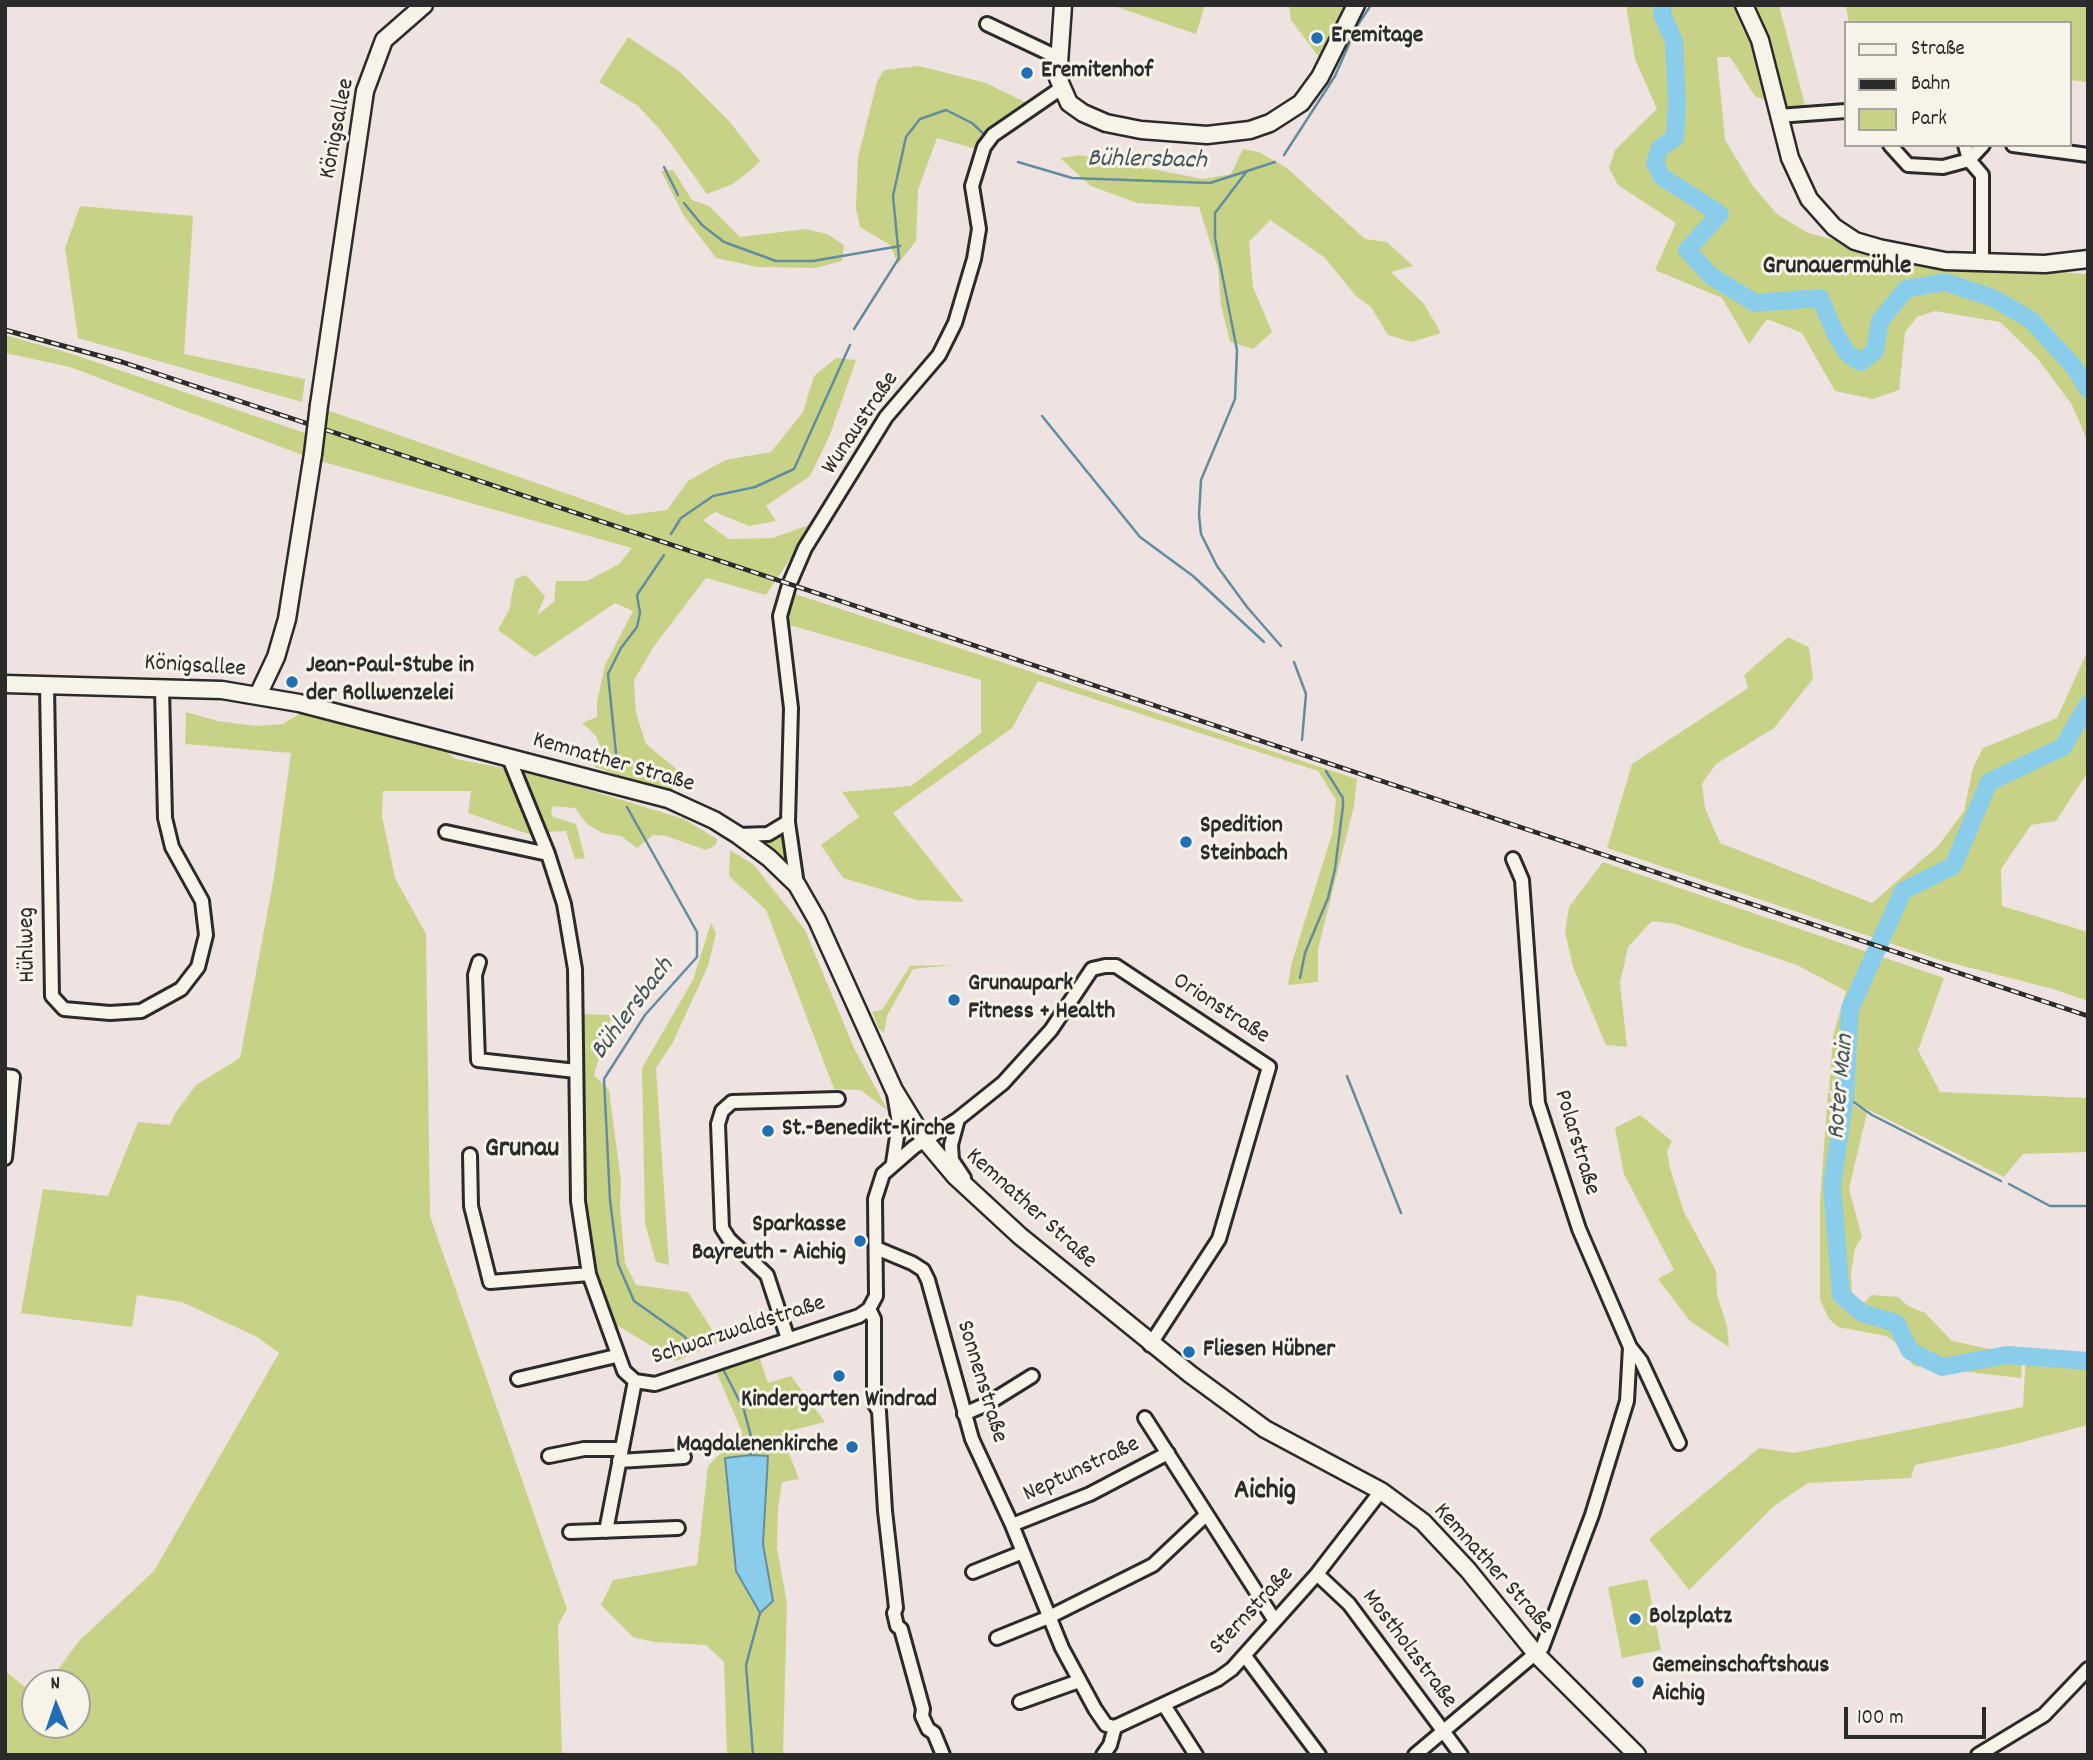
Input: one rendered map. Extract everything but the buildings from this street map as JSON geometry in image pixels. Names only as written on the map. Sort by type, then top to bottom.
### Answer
[{"type":"main road","name":"Königsallee","points":[[5,684],[162,688],[258,695],[276,657],[287,619],[365,91],[384,40],[424,5]]},
{"type":"main road","points":[[1063,5],[1058,57],[1060,89],[1069,103],[1106,123],[1181,135],[1250,130],[1270,123],[1301,103],[1320,77],[1356,5]]},
{"type":"main road","points":[[1744,5],[1760,40],[1790,158],[1810,199],[1834,227],[1855,241],[1910,256],[1945,261],[2045,264],[2088,259]]},
{"type":"main road","name":"Kemnather Straße","points":[[258,695],[321,708],[668,799],[714,820],[769,858],[797,885],[817,920],[894,1090],[924,1139],[979,1199],[1150,1345],[1265,1429],[1381,1491],[1423,1522],[1537,1655],[1637,1755]]},
{"type":"street","points":[[987,24],[1058,57]]},
{"type":"street","name":"Wunaustraße","points":[[797,885],[788,822],[791,708],[781,624],[782,608],[805,548],[886,417],[939,355],[955,323],[974,259],[979,229],[972,186],[985,147],[993,135],[1060,89]]},
{"type":"street","points":[[1778,116],[1844,111]]},
{"type":"street","points":[[1891,147],[1908,165],[1943,167],[1969,160],[1981,147]]},
{"type":"street","points":[[1966,147],[1969,160],[1982,176],[1982,255]]},
{"type":"street","points":[[2028,147],[2088,155]]},
{"type":"street","name":"Hühlweg","points":[[47,685],[52,996],[64,1009],[110,1013],[141,1011],[181,989],[198,967],[206,935],[202,901],[172,847],[164,818],[162,688]]},
{"type":"street","name":"Schwarzwaldstraße","points":[[509,758],[548,854],[564,904],[575,969],[579,1201],[590,1274],[616,1356],[624,1371],[635,1381],[655,1384],[859,1315],[869,1309]]},
{"type":"street","points":[[738,835],[768,834],[788,822]]},
{"type":"street","points":[[446,832],[548,854]]},
{"type":"street","name":"Polarstraße","points":[[1513,859],[1522,880],[1538,1104],[1579,1229],[1630,1347],[1641,1361],[1679,1443]]},
{"type":"street","points":[[478,962],[475,975],[478,1060],[576,1071]]},
{"type":"street","name":"Orionstraße","points":[[893,1163],[924,1139],[958,1119],[1003,1083],[1051,1030],[1092,969],[1116,966],[1269,1067],[1219,1239],[1150,1345]]},
{"type":"street","points":[[5,1076],[13,1077],[5,1158]]},
{"type":"street","points":[[894,1090],[899,1123],[893,1163],[878,1185],[875,1301],[869,1309],[874,1319],[874,1403],[879,1411],[885,1511],[896,1608],[894,1614],[897,1626],[901,1629],[923,1709],[922,1716],[928,1729],[934,1733],[943,1755]]},
{"type":"street","points":[[788,1339],[767,1275],[729,1239],[723,1228],[718,1124],[722,1111],[732,1102],[838,1100]]},
{"type":"street","points":[[958,1119],[951,1145],[953,1160],[979,1199]]},
{"type":"street","points":[[470,1154],[471,1206],[489,1282],[590,1274]]},
{"type":"street","name":"Sonnenstraße","points":[[876,1248],[912,1263],[923,1270],[928,1280],[964,1414],[1049,1617],[1079,1681],[1106,1725],[1115,1727]]},
{"type":"street","name":"Polarstraße","points":[[1537,1655],[1598,1497],[1627,1401],[1630,1347]]},
{"type":"street","points":[[517,1379],[616,1356]]},
{"type":"street","points":[[964,1414],[987,1404],[1032,1377]]},
{"type":"street","points":[[606,1531],[635,1381]]},
{"type":"street","points":[[1144,1418],[1275,1621]]},
{"type":"street","points":[[549,1456],[584,1449],[620,1455],[684,1457]]},
{"type":"street","name":"Neptunstraße","points":[[1012,1525],[1090,1494],[1168,1454]]},
{"type":"street","name":"Sternstraße","points":[[1115,1727],[1218,1679],[1245,1656],[1317,1574],[1381,1491]]},
{"type":"street","points":[[996,1638],[1049,1617],[1153,1565],[1206,1515]]},
{"type":"street","points":[[570,1532],[678,1528]]},
{"type":"street","points":[[973,1572],[1023,1552]]},
{"type":"street","name":"Mostholzstraße","points":[[1317,1574],[1349,1604],[1461,1755]]},
{"type":"street","points":[[1415,1755],[1537,1655]]},
{"type":"street","points":[[1245,1656],[1320,1755]]},
{"type":"street","points":[[1978,1755],[2044,1715],[2088,1669]]},
{"type":"street","points":[[1020,1702],[1079,1681]]},
{"type":"street","points":[[1164,1705],[1196,1755]]},
{"type":"street","points":[[1103,1755],[1110,1745],[1115,1727]]},
{"type":"green space","points":[[1111,5],[1205,5],[1196,34]]},
{"type":"green space","name":"Eremitage","points":[[1289,5],[1353,5],[1318,56],[1291,20]]},
{"type":"green space","points":[[1626,5],[1735,5],[1746,22],[1755,47],[1767,101],[1755,96],[1730,57],[1717,57],[1725,140],[1753,186],[1777,214],[1808,233],[1922,263],[2088,274],[2088,442],[2072,405],[2038,359],[2000,322],[1935,311],[1917,317],[1905,332],[1899,390],[1873,399],[1835,391],[1802,333],[1767,319],[1749,344],[1722,298],[1655,270],[1676,223],[1618,185],[1609,168],[1615,150],[1657,109],[1635,59]]},
{"type":"green space","points":[[1752,5],[1779,5],[1806,109],[1780,109]]},
{"type":"green space","points":[[1841,5],[2088,5],[2088,82],[2072,80],[2072,21],[1849,21],[1846,6]]},
{"type":"green space","points":[[628,37],[679,71],[729,121],[760,161],[752,169],[733,184],[707,194],[663,133],[638,106],[599,82]]},
{"type":"green space","points":[[919,66],[986,83],[1033,106],[980,150],[937,138],[918,190],[916,241],[898,264],[890,245],[860,227],[856,208],[858,157],[877,82],[884,70]]},
{"type":"green space","points":[[1243,149],[1259,152],[1287,168],[1365,239],[1387,242],[1413,266],[1391,272],[1424,304],[1441,333],[1412,342],[1388,335],[1371,307],[1356,296],[1324,257],[1270,220],[1249,242],[1253,287],[1272,332],[1253,349],[1230,342],[1221,305],[1218,268],[1199,207],[1137,203],[1091,186],[1060,158],[1080,155],[1203,179],[1231,174]]},
{"type":"green space","points":[[673,170],[692,200],[709,206],[740,237],[806,229],[827,234],[844,245],[842,261],[815,268],[758,267],[716,258],[684,216],[661,171]]},
{"type":"green space","points":[[80,206],[193,216],[184,354],[305,379],[302,402],[78,338],[65,248]]},
{"type":"green space","points":[[5,335],[72,354],[308,434],[305,456],[70,367],[5,353]]},
{"type":"green space","points":[[836,358],[856,360],[829,437],[810,476],[766,506],[776,521],[749,526],[715,512],[703,520],[729,539],[773,538],[814,523],[766,595],[706,578],[654,646],[634,680],[636,713],[646,744],[680,772],[670,793],[595,767],[592,755],[601,748],[596,736],[582,723],[597,717],[597,702],[605,665],[633,611],[615,603],[535,657],[498,630],[509,610],[515,579],[526,575],[545,596],[537,615],[554,602],[556,581],[587,581],[619,564],[632,548],[320,461],[327,410],[628,515],[667,510],[688,481],[725,460],[771,452],[803,412],[814,376]]},
{"type":"green space","points":[[792,593],[1357,779],[1354,806],[1318,949],[1318,982],[1288,985],[1292,962],[1332,834],[1336,800],[1318,771],[1038,681],[1012,728],[893,813],[964,902],[917,900],[843,878],[821,845],[859,817],[842,792],[911,786],[981,733],[981,680],[789,625],[787,610]]},
{"type":"green space","points":[[1788,637],[1809,647],[1813,679],[1774,728],[1716,764],[1702,784],[1705,808],[1720,843],[1872,903],[1938,846],[1964,811],[1973,768],[1983,748],[2057,718],[2088,650],[2088,772],[2056,821],[2031,825],[2001,869],[2002,906],[2088,932],[2088,1001],[2053,989],[1940,960],[1607,848],[1632,764],[1748,688],[1744,675]]},
{"type":"green space","points":[[186,712],[218,721],[255,726],[283,724],[301,713],[435,744],[456,759],[503,768],[511,774],[531,835],[468,813],[471,791],[383,791],[382,816],[395,878],[426,934],[430,1216],[567,1609],[558,1625],[562,1755],[5,1755],[5,1671],[21,1684],[21,1739],[91,1739],[91,1669],[58,1669],[79,1641],[154,1571],[279,1353],[257,1337],[182,1302],[137,1295],[132,1327],[21,1313],[43,1189],[108,1196],[138,1122],[170,1125],[196,1085],[240,1058],[274,877],[291,753],[185,744]]},
{"type":"green space","points":[[530,772],[684,819],[717,839],[716,845],[706,850],[666,836],[653,835],[637,848],[621,836],[602,833],[587,824],[575,808],[553,806],[553,817],[576,824],[585,858],[575,859],[566,831],[548,832],[539,822],[523,773]]},
{"type":"green space","points":[[785,826],[791,862],[787,867],[754,836]]},
{"type":"green space","points":[[730,850],[754,865],[805,930],[854,1048],[888,1111],[861,1090],[834,1089],[766,910],[729,876]]},
{"type":"green space","points":[[1603,862],[1944,978],[1918,1050],[1940,1092],[2088,1098],[2088,1152],[2023,1154],[2004,1177],[1829,1090],[1833,1036],[1846,991],[1797,965],[1675,924],[1652,921],[1628,947],[1620,983],[1627,1047],[1606,1045],[1573,967],[1565,931],[1569,907]]},
{"type":"green space","points":[[711,923],[716,933],[708,966],[672,1044],[656,1068],[669,1265],[656,1262],[645,1224],[642,1068],[693,980]]},
{"type":"green space","points":[[953,965],[913,969],[887,1016],[884,1033],[879,1029],[872,1012],[882,1010],[910,966]]},
{"type":"green space","points":[[582,1014],[612,1015],[594,1075],[609,1090],[621,1181],[620,1208],[625,1263],[636,1285],[688,1292],[720,1342],[676,1361],[610,1321],[594,1271],[584,1203]]},
{"type":"green space","points":[[1828,1092],[1867,1112],[1849,1189],[1862,1237],[1855,1248],[1851,1273],[1852,1292],[1859,1302],[1866,1302],[1871,1295],[1898,1297],[1908,1306],[1925,1313],[1952,1341],[1999,1351],[2023,1351],[2021,1378],[1914,1366],[1895,1342],[1886,1336],[1838,1327],[1829,1319],[1820,1300],[1820,1201]]},
{"type":"green space","points":[[1640,1115],[1672,1141],[1667,1152],[1670,1168],[1684,1212],[1716,1271],[1717,1295],[1727,1326],[1729,1347],[1690,1321],[1658,1279],[1674,1270],[1624,1174],[1615,1128]]},
{"type":"green space","points":[[758,1353],[768,1383],[791,1376],[825,1422],[781,1433],[799,1479],[782,1482],[778,1509],[777,1548],[787,1603],[783,1755],[727,1755],[724,1662],[706,1645],[654,1642],[633,1637],[601,1605],[613,1580],[697,1565],[708,1466],[742,1432],[715,1369]]},
{"type":"green space","points":[[2026,1354],[2088,1354],[2088,1425],[2007,1446],[1915,1465],[1911,1478],[1808,1483],[1774,1506],[1689,1590],[1649,1539],[1759,1448],[1794,1453],[2023,1407]]},
{"type":"green space","name":"Bolzplatz","points":[[1647,1579],[1661,1650],[1622,1658],[1608,1587]]},
{"type":"water","points":[[768,1456],[763,1544],[773,1601],[760,1613],[736,1571],[725,1458]]},
{"type":"waterway","name":"Bühlersbach","points":[[1284,155],[1335,76],[1357,26],[1371,5]]},
{"type":"waterway","name":"Roter Main","points":[[1663,5],[1662,14],[1674,41],[1677,102],[1675,138],[1660,148],[1655,163],[1662,177],[1720,214],[1687,250],[1711,276],[1755,303],[1820,298],[1836,335],[1848,354],[1861,362],[1875,351],[1880,321],[1906,289],[1945,282],[1993,298],[2031,320],[2074,367],[2088,389]]},
{"type":"waterway","name":"Bühlersbach","points":[[854,329],[899,258],[893,196],[906,137],[920,119],[946,110],[972,123],[986,136]]},
{"type":"waterway","name":"Bühlersbach","points":[[1018,162],[1072,178],[1210,183],[1275,162]]},
{"type":"waterway","points":[[664,167],[678,195]]},
{"type":"waterway","points":[[1247,171],[1215,213],[1215,238],[1237,350],[1235,399],[1201,480],[1199,515],[1201,534],[1217,566],[1247,607],[1281,646]]},
{"type":"waterway","points":[[684,203],[702,225],[724,242],[776,261],[813,261],[900,246]]},
{"type":"waterway","name":"Bühlersbach","points":[[671,534],[681,518],[713,496],[755,487],[794,469],[850,345]]},
{"type":"waterway","points":[[1042,416],[1140,537],[1193,576],[1264,642]]},
{"type":"waterway","name":"Bühlersbach","points":[[617,763],[608,674],[621,648],[637,627],[640,613],[637,595],[664,555]]},
{"type":"waterway","points":[[1294,662],[1306,694],[1302,740]]},
{"type":"waterway","name":"Roter Main","points":[[2088,704],[2063,747],[1989,782],[1953,866],[1903,891],[1850,1009],[1845,1096],[1832,1186],[1841,1295],[1862,1313],[1896,1323],[1910,1351],[1942,1367],[2007,1355],[2088,1361]]},
{"type":"waterway","points":[[1300,978],[1305,953],[1328,898],[1335,869],[1343,806],[1343,798],[1326,771]]},
{"type":"waterway","name":"Bühlersbach","points":[[627,807],[697,932],[697,957],[645,1015],[604,1079],[610,1200],[618,1264],[634,1301],[685,1337],[692,1348]]},
{"type":"waterway","points":[[1347,1076],[1401,1213]]},
{"type":"waterway","points":[[1845,1096],[1872,1115],[2001,1181]]},
{"type":"waterway","points":[[2009,1184],[2050,1206],[2088,1206]]},
{"type":"waterway","name":"Bühlersbach","points":[[723,1369],[744,1410],[752,1440]]},
{"type":"waterway","name":"Bühlersbach","points":[[749,1445],[751,1455]]},
{"type":"waterway","name":"Bühlersbach","points":[[753,1755],[746,1665],[760,1613]]},
{"type":"railway","points":[[5,330],[122,362],[2088,1016]]},
{"type":"place","name":"Eremitage","points":[[1317,38]]},
{"type":"place","name":"Eremitenhof","points":[[1027,73]]},
{"type":"place","name":"Jean-Paul-Stube in der Rollwenzelei","points":[[292,682]]},
{"type":"place","name":"Spedition Steinbach","points":[[1186,842]]},
{"type":"place","name":"Grunaupark Fitness + Health","points":[[954,1000]]},
{"type":"place","name":"St.-Benedikt-Kirche","points":[[768,1131]]},
{"type":"place","name":"Sparkasse Bayreuth - Aichig","points":[[860,1241]]},
{"type":"place","name":"Fliesen Hübner","points":[[1189,1352]]},
{"type":"place","name":"Kindergarten Windrad","points":[[839,1376]]},
{"type":"place","name":"Magdalenenkirche","points":[[852,1447]]},
{"type":"place","name":"Bolzplatz","points":[[1635,1619]]},
{"type":"place","name":"Gemeinschaftshaus Aichig","points":[[1638,1682]]},
{"type":"district","name":"Grunauermühle","points":[[1837,268]]},
{"type":"district","name":"Grunau","points":[[522,1151]]},
{"type":"district","name":"Aichig","points":[[1265,1493]]}]
